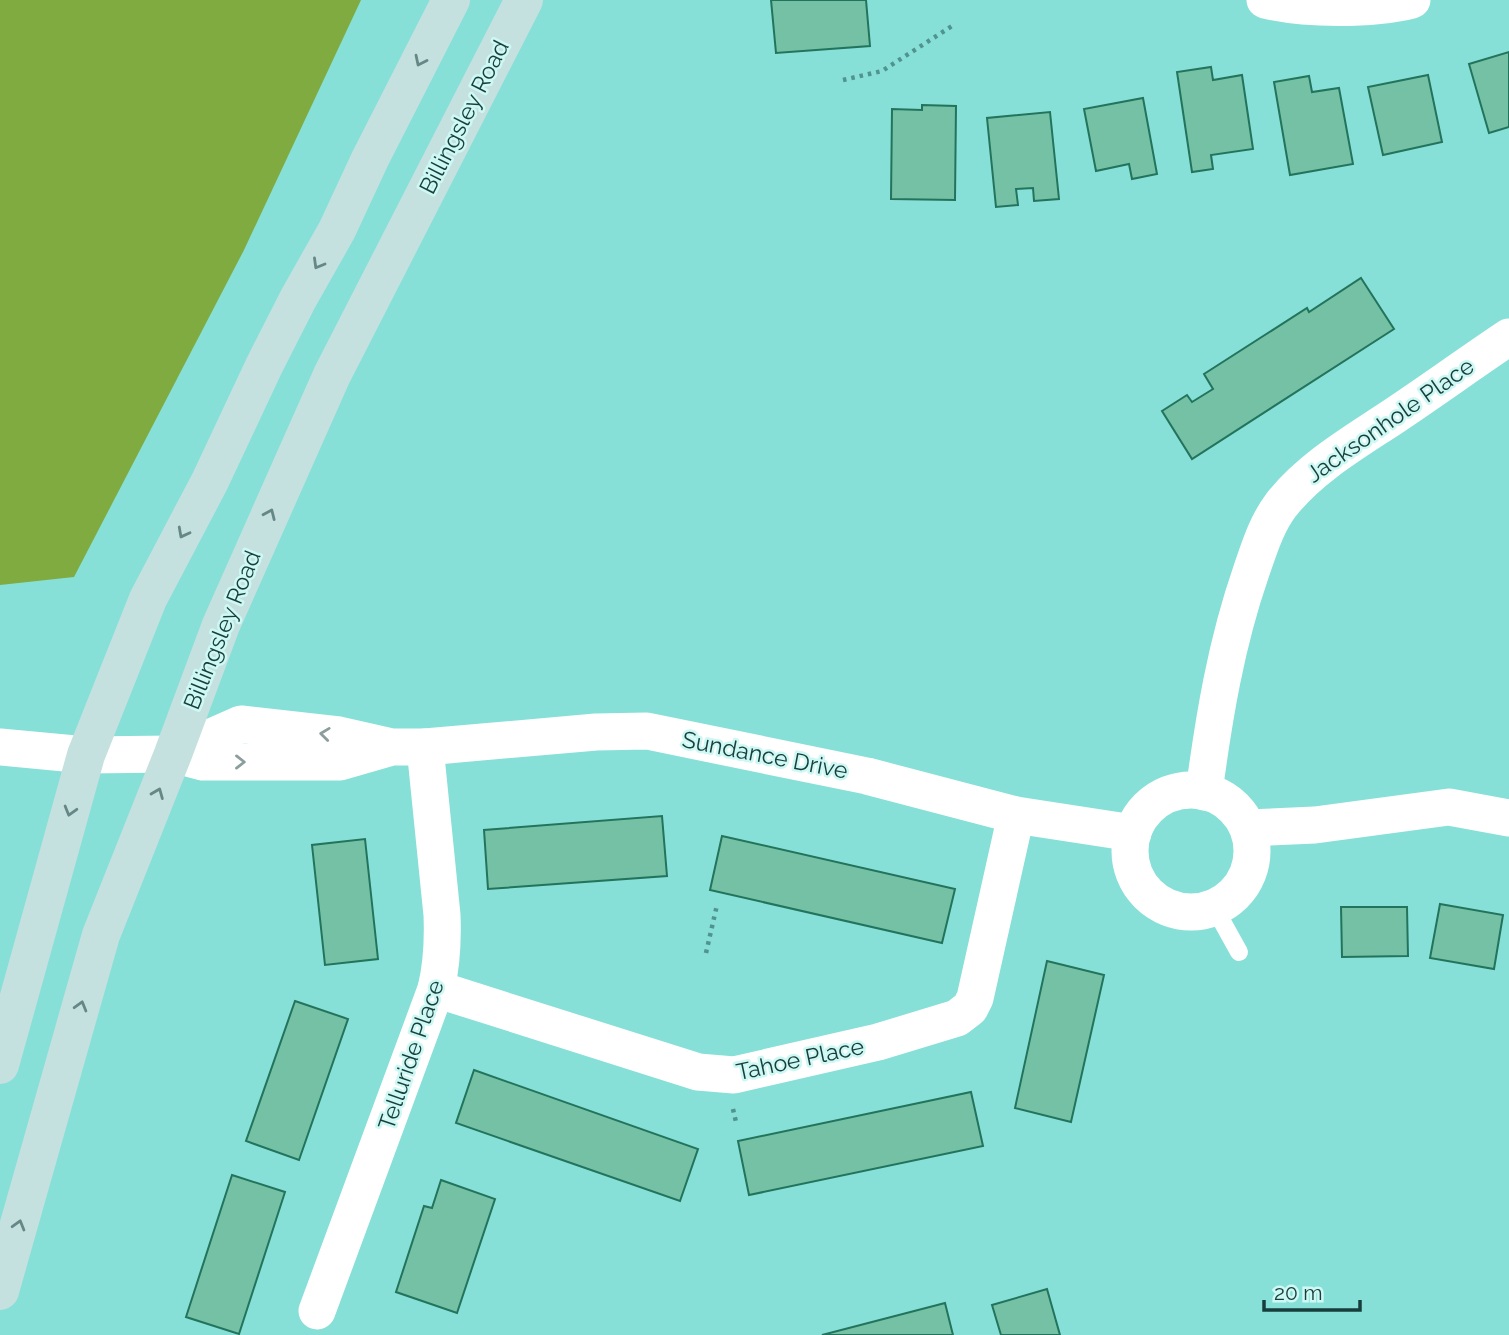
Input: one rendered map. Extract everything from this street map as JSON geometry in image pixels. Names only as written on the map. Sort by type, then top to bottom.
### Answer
[{"type":"main road","points":[[0,1065],[86,755],[148,599],[451,0]]},
{"type":"main road","name":"Billingsley Road","points":[[0,1291],[101,935],[221,625],[332,375],[524,0]]},
{"type":"street","points":[[1265,0],[1283,5],[1348,7],[1412,0]]},
{"type":"street","name":"Jacksonhole Place","points":[[1204,792],[1212,733],[1242,597],[1265,530],[1280,506],[1300,483],[1335,455],[1509,337]]},
{"type":"street","name":"Sundance Drive","points":[[0,747],[86,755],[173,754],[241,724],[339,735],[409,747],[596,732],[647,731],[867,776],[1016,815],[1133,833]]},
{"type":"street","name":"Telluride Place","points":[[317,1311],[436,989],[441,967],[442,915],[409,747]]},
{"type":"street","points":[[1186,790],[1204,792],[1223,799],[1237,812],[1248,828],[1252,849],[1249,870],[1240,889],[1224,903],[1204,911],[1184,912],[1163,906],[1146,893],[1135,875],[1130,855],[1133,833],[1147,810],[1169,794],[1186,790]]},
{"type":"street","points":[[1248,828],[1315,825],[1449,807],[1509,818]]},
{"type":"street","name":"Tahoe Place","points":[[436,989],[698,1072],[734,1075],[902,1035],[957,1018],[970,1008],[975,998],[1016,815]]},
{"type":"lane","points":[[1214,907],[1239,952]]},
{"type":"path","points":[[843,80],[882,71],[952,26]]},
{"type":"path","points":[[706,953],[717,905]]},
{"type":"green space","points":[[0,0],[361,0],[244,250],[74,577],[0,585]]},
{"type":"building","points":[[771,0],[866,0],[870,46],[776,53]]},
{"type":"building","points":[[1509,52],[1509,127],[1489,133],[1469,64]]},
{"type":"building","points":[[1211,67],[1213,80],[1242,75],[1253,149],[1211,155],[1213,169],[1192,172],[1177,72]]},
{"type":"building","points":[[1428,75],[1442,142],[1383,155],[1368,87]]},
{"type":"building","points":[[1309,76],[1312,92],[1339,88],[1353,164],[1290,175],[1274,82]]},
{"type":"building","points":[[1143,98],[1157,174],[1132,179],[1129,164],[1096,171],[1084,109]]},
{"type":"building","points":[[922,105],[956,106],[955,200],[891,199],[892,109],[922,110]]},
{"type":"building","points":[[1050,112],[1059,199],[1034,201],[1033,188],[1016,189],[1018,205],[996,207],[987,118]]},
{"type":"building","points":[[1361,278],[1394,329],[1192,459],[1162,411],[1187,395],[1192,402],[1213,389],[1204,374],[1307,308],[1309,312]]},
{"type":"building","points":[[662,816],[667,876],[488,889],[484,830]]},
{"type":"building","points":[[722,836],[955,889],[942,943],[710,890]]},
{"type":"building","points":[[365,839],[378,959],[325,965],[312,845]]},
{"type":"building","points":[[1440,904],[1503,915],[1494,969],[1430,958]]},
{"type":"building","points":[[1341,907],[1407,907],[1408,956],[1342,957]]},
{"type":"building","points":[[1047,961],[1104,975],[1071,1122],[1015,1108]]},
{"type":"building","points":[[295,1001],[348,1019],[299,1160],[246,1141]]},
{"type":"building","points":[[474,1070],[698,1149],[680,1201],[456,1123]]},
{"type":"building","points":[[971,1092],[983,1146],[749,1195],[738,1141]]},
{"type":"building","points":[[232,1175],[285,1192],[239,1334],[186,1317]]},
{"type":"building","points":[[441,1180],[495,1199],[457,1313],[396,1292],[424,1206],[432,1208]]},
{"type":"building","points":[[1047,1289],[1060,1335],[1001,1335],[992,1305]]},
{"type":"building","points":[[945,1303],[953,1335],[822,1335]]}]
